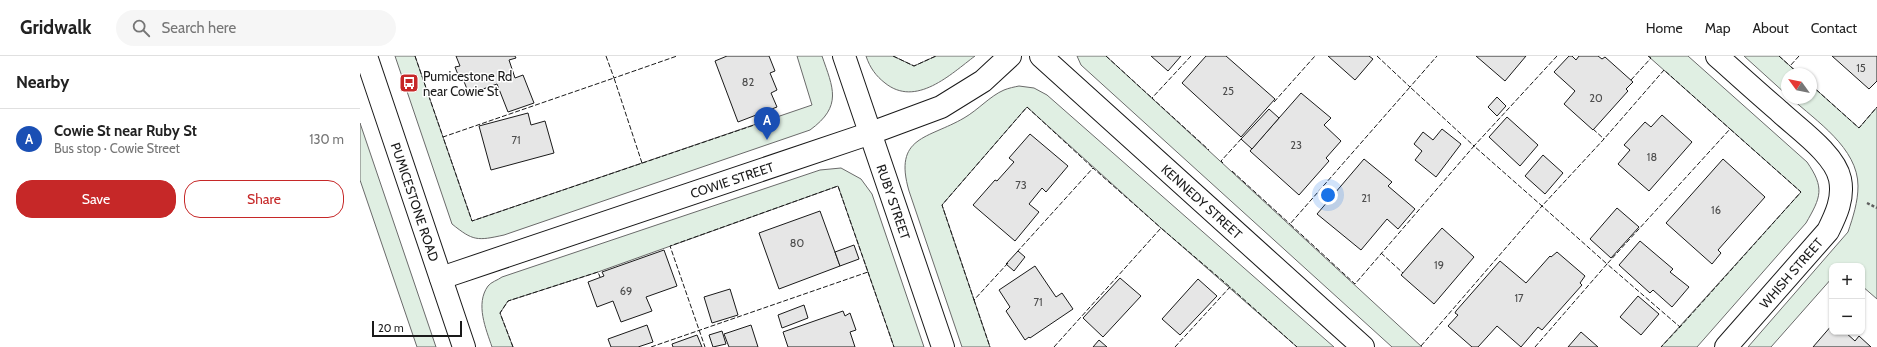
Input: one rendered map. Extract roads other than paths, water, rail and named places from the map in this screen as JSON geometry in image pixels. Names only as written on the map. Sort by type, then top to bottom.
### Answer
[{"type":"street","name":"PUMICESTONE ROAD","points":[[366,56],[464,347]]},
{"type":"street","name":"RUBY STREET","points":[[844,56],[943,347]]},
{"type":"street","name":"COWIE STREET","points":[[441,278],[871,133],[940,108],[983,81],[1010,56]]},
{"type":"street","name":"KENNEDY STREET","points":[[1041,56],[1363,347]]},
{"type":"street","name":"WHISH STREET","points":[[1717,56],[1814,142],[1827,156],[1840,177],[1842,190],[1838,213],[1828,231],[1726,347]]},
{"type":"place","name":"Pumicestone Rd near Cowie St","points":[[409,83]]},
{"type":"place","name":"Cowie St near Ruby St","points":[[767,140]]}]
